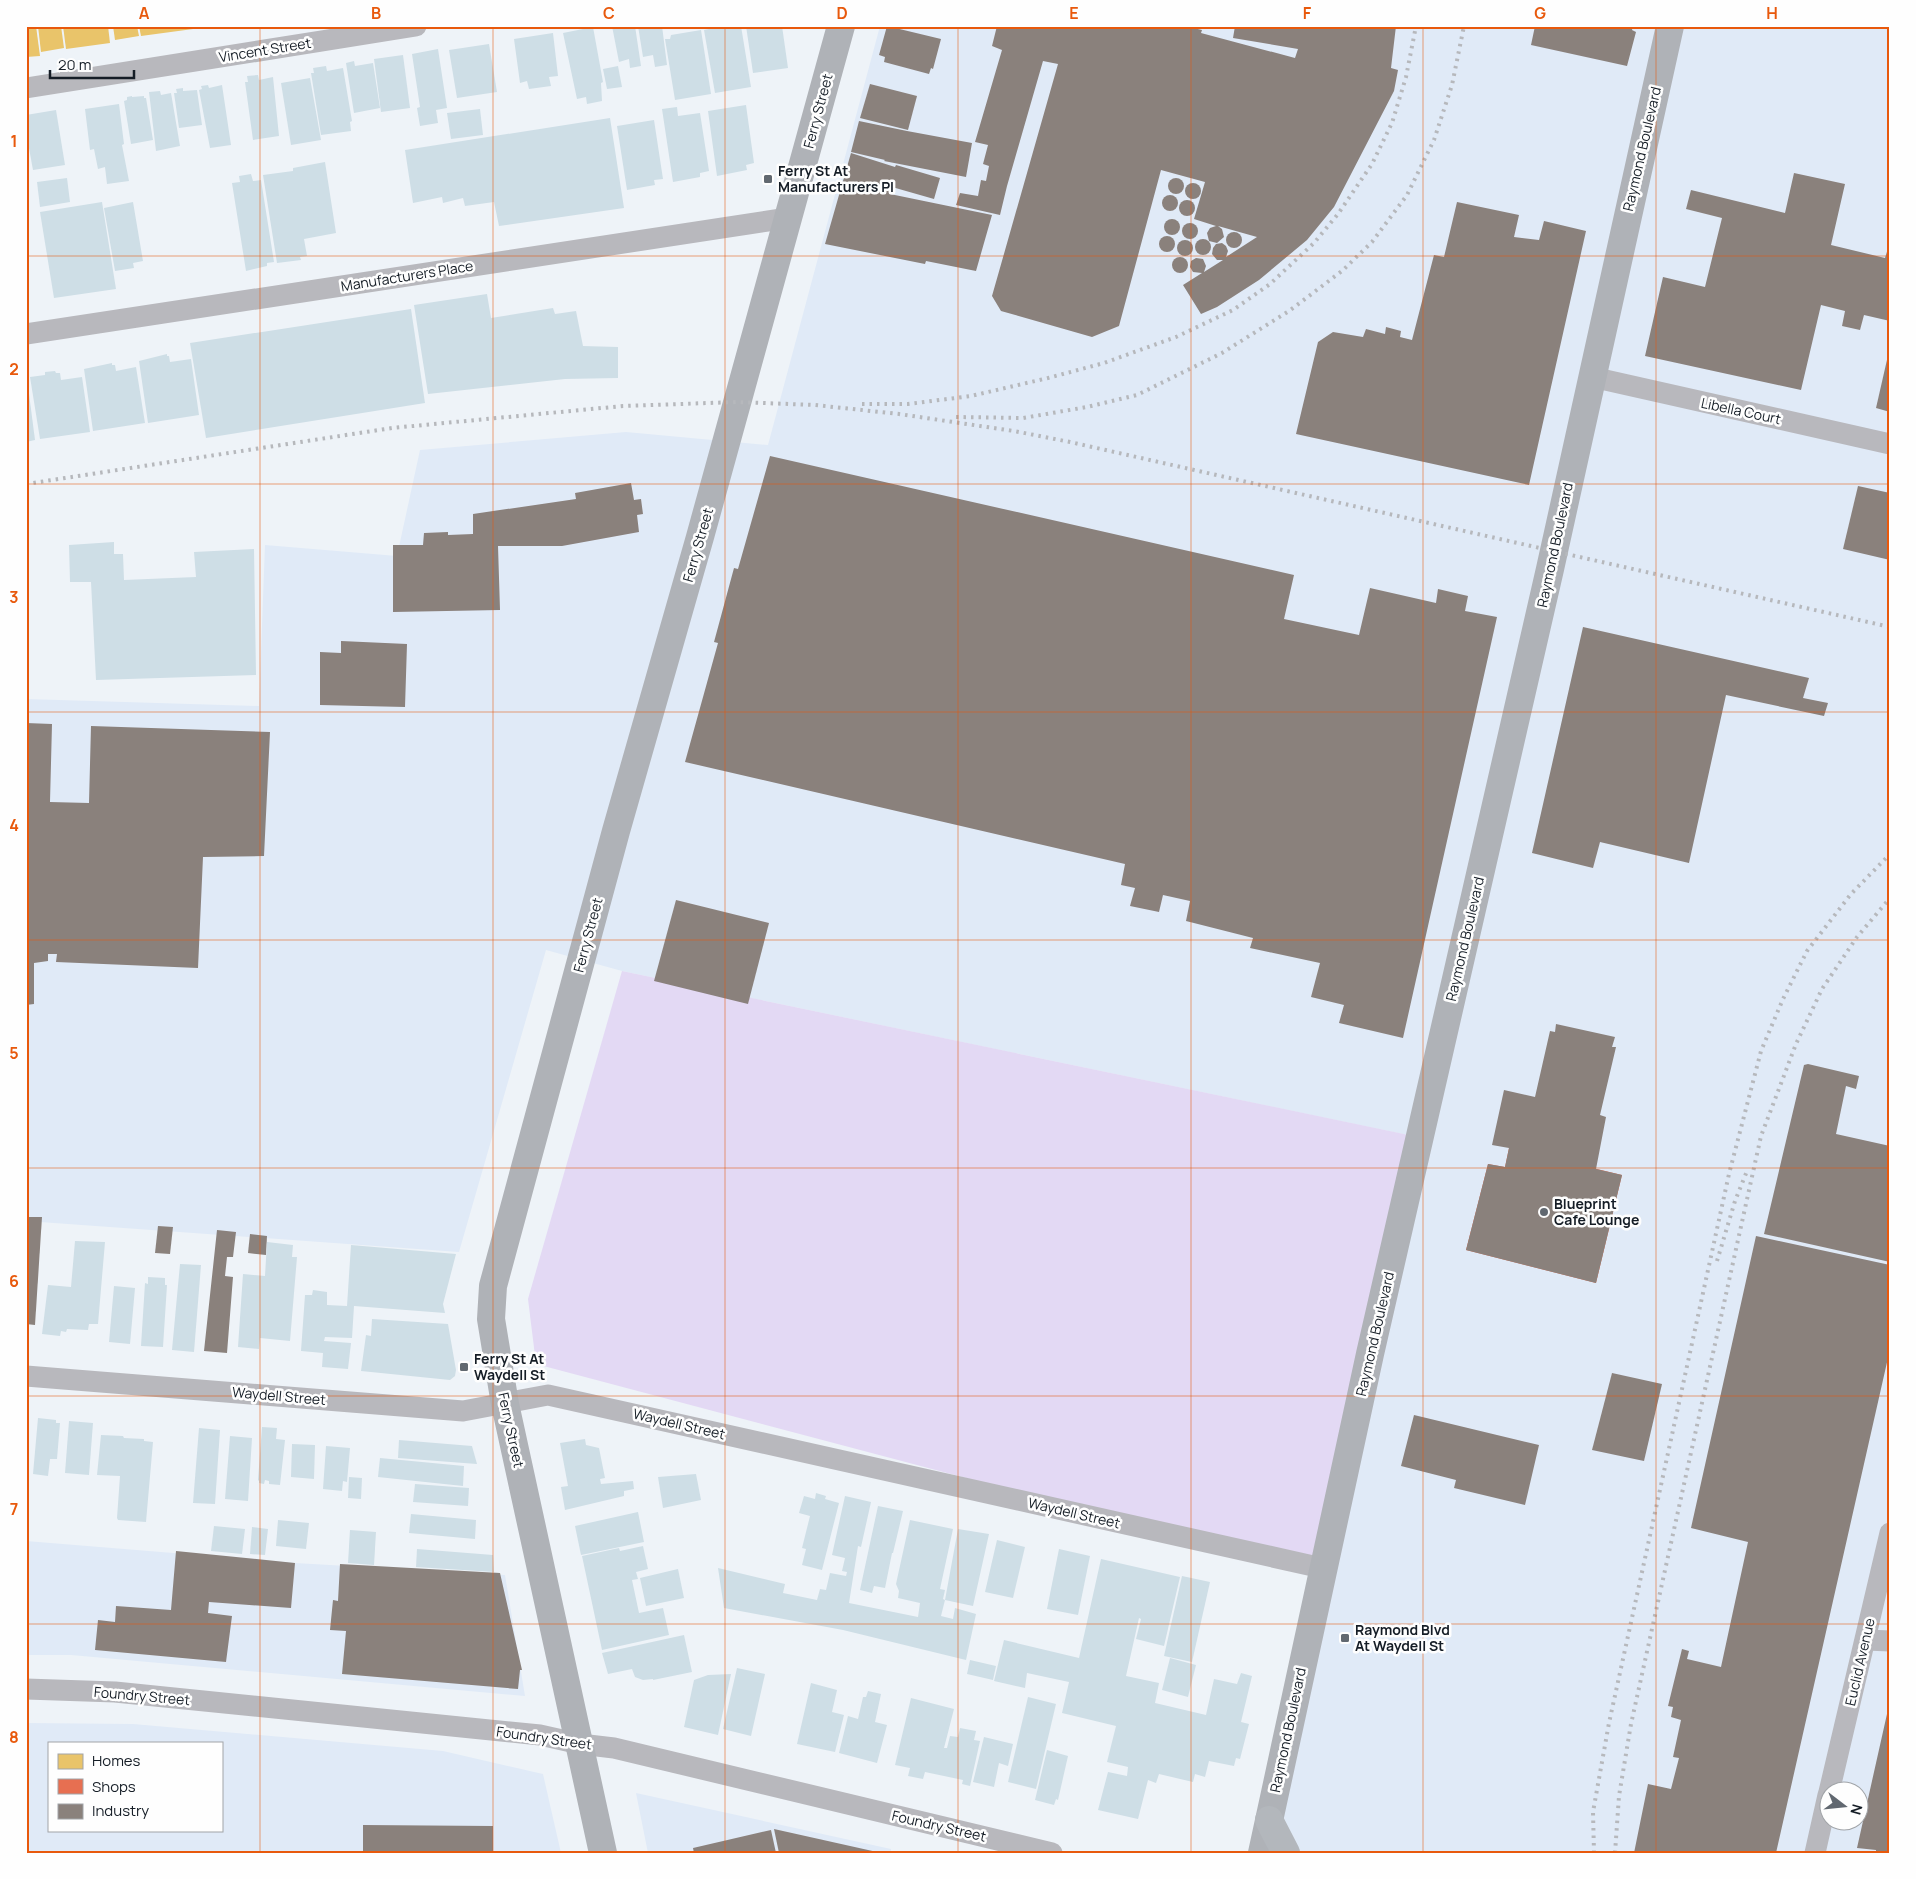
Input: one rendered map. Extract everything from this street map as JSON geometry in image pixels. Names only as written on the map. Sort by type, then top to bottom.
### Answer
[{"type":"highway","points":[[1269,1820],[1286,1853]]},
{"type":"main road","name":"Ferry Street","points":[[602,1853],[580,1744],[505,1404],[491,1319],[493,1286],[616,831],[700,537],[841,26]]},
{"type":"main road","name":"Raymond Boulevard","points":[[1262,1853],[1322,1568],[1550,569],[1670,26]]},
{"type":"street","name":"Vincent Street","points":[[26,88],[416,26]]},
{"type":"street","name":"Manufacturers Place","points":[[26,334],[788,218]]},
{"type":"street","name":"Libella Court","points":[[1592,377],[1890,444]]},
{"type":"street","name":"Waydell Street","points":[[26,1376],[463,1411],[548,1395],[1322,1568]]},
{"type":"street","name":"Euclid Avenue","points":[[1832,1782],[1890,1533]]},
{"type":"street","points":[[1866,1640],[1890,1641]]},
{"type":"street","name":"Foundry Street","points":[[26,1689],[124,1693],[540,1735],[580,1744],[624,1750],[1052,1853]]},
{"type":"street","name":"Euclid Avenue","points":[[1815,1853],[1820,1832]]},
{"type":"shaded area","points":[[880,26],[1890,26],[1890,1853],[1253,1853],[1422,1138],[622,971],[546,950],[459,1252],[26,1221],[26,699],[259,706],[265,545],[397,556],[420,450],[626,432],[768,445]]},
{"type":"shaded area","points":[[622,971],[1423,1138],[1317,1571],[536,1364],[528,1299]]},
{"type":"shaded area","points":[[26,1541],[295,1563],[505,1575],[525,1696],[71,1655],[26,1655]]},
{"type":"shaded area","points":[[26,1723],[133,1724],[443,1751],[543,1774],[561,1853],[26,1853]]},
{"type":"shaded area","points":[[636,1793],[891,1849],[891,1853],[648,1853]]},
{"type":"building: Homes","points":[[26,26],[36,26],[40,56],[26,57]]},
{"type":"building: Homes","points":[[38,26],[61,26],[64,48],[41,52]]},
{"type":"building: Homes","points":[[63,26],[108,26],[110,43],[66,49]]},
{"type":"building: Homes","points":[[113,26],[137,26],[139,36],[115,40]]},
{"type":"building: Homes","points":[[139,26],[208,26],[208,27],[141,36]]},
{"type":"building: Shops","name":"Blueprint Cafe Lounge","points":[[1509,1148],[1622,1175],[1596,1283],[1466,1250],[1488,1164],[1505,1167]]},
{"type":"building: Industry","points":[[887,26],[941,39],[933,69],[931,68],[929,74],[884,62],[885,57],[879,55]]},
{"type":"building: Industry","points":[[997,26],[1185,26],[1202,30],[1201,33],[1295,58],[1298,49],[1233,38],[1235,26],[1396,26],[1391,68],[1398,70],[1394,91],[1334,207],[1307,240],[1259,280],[1217,307],[1201,314],[1183,285],[1202,273],[1193,272],[1190,267],[1191,261],[1196,258],[1203,259],[1206,266],[1204,272],[1223,260],[1217,260],[1212,254],[1216,244],[1222,243],[1226,246],[1228,251],[1226,257],[1257,237],[1218,226],[1222,229],[1224,237],[1217,243],[1209,241],[1207,233],[1210,228],[1216,226],[1194,219],[1205,182],[1161,170],[1119,326],[1092,337],[1001,311],[992,296],[1058,64],[1043,61],[1000,215],[956,205],[960,193],[978,196],[981,180],[986,181],[989,166],[983,164],[988,145],[975,142],[1002,50],[992,46]]},
{"type":"building: Industry","points":[[1535,26],[1633,26],[1632,30],[1636,32],[1627,66],[1531,45]]},
{"type":"building: Industry","points":[[870,84],[917,96],[908,130],[860,118]]},
{"type":"building: Industry","points":[[859,121],[972,143],[966,177],[884,161],[851,152]]},
{"type":"building: Industry","points":[[851,153],[895,167],[896,165],[940,178],[934,199],[892,187],[890,194],[992,215],[976,271],[926,261],[925,264],[825,244]]},
{"type":"building: Industry","points":[[1794,173],[1845,184],[1831,245],[1885,258],[1890,242],[1890,321],[1864,315],[1860,330],[1842,326],[1845,311],[1821,305],[1801,390],[1645,356],[1663,277],[1705,287],[1722,218],[1686,209],[1691,190],[1785,213]]},
{"type":"building: Industry","points":[[1176,178],[1182,180],[1184,186],[1182,192],[1176,194],[1170,192],[1168,186],[1170,180]]},
{"type":"building: Industry","points":[[1193,183],[1199,185],[1201,191],[1199,197],[1193,199],[1187,197],[1185,191],[1187,185]]},
{"type":"building: Industry","points":[[1170,195],[1176,197],[1178,203],[1176,209],[1170,211],[1164,209],[1162,203],[1164,197]]},
{"type":"building: Industry","points":[[1187,200],[1193,202],[1195,208],[1193,214],[1187,216],[1181,214],[1179,208],[1181,202]]},
{"type":"building: Industry","points":[[1457,202],[1519,215],[1514,237],[1539,240],[1544,221],[1586,231],[1529,485],[1296,434],[1318,342],[1333,332],[1363,337],[1366,329],[1385,334],[1386,327],[1401,331],[1400,337],[1412,340],[1434,255],[1444,257]]},
{"type":"building: Industry","points":[[1169,219],[1175,219],[1180,224],[1178,233],[1169,235],[1164,230],[1164,224]]},
{"type":"building: Industry","points":[[1190,223],[1196,225],[1198,231],[1196,237],[1190,239],[1184,237],[1182,231],[1184,225]]},
{"type":"building: Industry","points":[[1234,232],[1240,234],[1242,240],[1240,246],[1234,248],[1228,246],[1226,240],[1228,234]]},
{"type":"building: Industry","points":[[1167,236],[1173,238],[1175,244],[1173,250],[1167,252],[1161,250],[1159,244],[1161,238]]},
{"type":"building: Industry","points":[[1203,239],[1211,247],[1203,255],[1195,247]]},
{"type":"building: Industry","points":[[1185,240],[1193,248],[1185,256],[1177,248]]},
{"type":"building: Industry","points":[[1177,257],[1183,257],[1188,262],[1186,271],[1177,273],[1172,268],[1172,262]]},
{"type":"building: Industry","points":[[1890,351],[1890,412],[1876,408]]},
{"type":"building: Industry","points":[[770,456],[1294,575],[1284,619],[1359,635],[1370,588],[1436,603],[1438,589],[1468,596],[1465,611],[1497,617],[1403,1038],[1339,1023],[1344,1005],[1311,997],[1320,963],[1250,948],[1253,938],[1186,921],[1190,901],[1163,895],[1159,912],[1130,906],[1135,888],[1121,885],[1125,864],[685,762],[718,643],[714,642],[734,568],[738,569]]},
{"type":"building: Industry","points":[[631,483],[634,500],[641,499],[643,514],[637,515],[639,532],[562,546],[498,546],[500,610],[393,612],[393,545],[423,545],[424,533],[448,532],[448,535],[473,534],[473,514],[576,499],[575,493]]},
{"type":"building: Industry","points":[[1858,486],[1890,493],[1890,560],[1843,549]]},
{"type":"building: Industry","points":[[1583,627],[1809,678],[1803,698],[1828,703],[1824,716],[1726,695],[1689,863],[1600,842],[1593,868],[1532,853]]},
{"type":"building: Industry","points":[[341,641],[407,644],[405,707],[320,705],[320,652],[341,653]]},
{"type":"building: Industry","points":[[26,723],[52,724],[50,802],[89,803],[91,726],[270,732],[264,856],[203,857],[198,968],[56,962],[57,954],[48,954],[48,961],[34,963],[34,1004],[26,1005]]},
{"type":"building: Industry","points":[[676,900],[769,923],[748,1004],[654,981]]},
{"type":"building: Industry","points":[[1556,1024],[1615,1037],[1612,1047],[1616,1047],[1600,1115],[1606,1117],[1596,1169],[1622,1175],[1596,1283],[1466,1250],[1488,1164],[1505,1167],[1509,1148],[1492,1145],[1504,1090],[1535,1097],[1550,1031],[1555,1032]]},
{"type":"building: Industry","points":[[1808,1064],[1859,1076],[1856,1089],[1846,1086],[1836,1134],[1890,1146],[1890,1262],[1764,1234],[1804,1065]]},
{"type":"building: Industry","points":[[26,1217],[42,1217],[35,1325],[26,1324]]},
{"type":"building: Industry","points":[[158,1226],[173,1227],[170,1254],[155,1253]]},
{"type":"building: Industry","points":[[217,1230],[236,1232],[233,1257],[227,1257],[225,1276],[233,1277],[227,1353],[204,1351]]},
{"type":"building: Industry","points":[[250,1234],[267,1236],[266,1255],[248,1253]]},
{"type":"building: Industry","points":[[1756,1236],[1890,1265],[1890,1349],[1776,1853],[1634,1853],[1648,1784],[1671,1789],[1679,1758],[1673,1757],[1681,1720],[1671,1717],[1673,1707],[1668,1706],[1682,1649],[1689,1651],[1687,1659],[1721,1667],[1748,1542],[1691,1528]]},
{"type":"building: Industry","points":[[1612,1373],[1662,1384],[1644,1461],[1592,1450]]},
{"type":"building: Industry","points":[[1414,1415],[1539,1445],[1525,1505],[1454,1488],[1456,1480],[1401,1466]]},
{"type":"building: Industry","points":[[176,1551],[295,1563],[291,1608],[209,1602],[208,1613],[232,1616],[226,1662],[95,1650],[98,1620],[115,1622],[116,1606],[171,1610]]},
{"type":"building: Industry","points":[[340,1564],[500,1573],[522,1670],[520,1670],[518,1689],[342,1674],[346,1631],[330,1630],[333,1600],[338,1601]]},
{"type":"building: Industry","points":[[1889,1705],[1890,1853],[1876,1853],[1876,1850],[1857,1848],[1861,1832],[1868,1832],[1868,1799]]},
{"type":"building: Industry","points":[[363,1825],[493,1826],[493,1853],[363,1853]]},
{"type":"building: Industry","points":[[774,1829],[877,1852],[877,1853],[779,1853]]},
{"type":"building: Industry","points":[[771,1830],[776,1853],[694,1853],[693,1848]]},
{"type":"building: Other","points":[[612,26],[635,26],[641,66],[630,68],[629,59],[619,62]]},
{"type":"building: Other","points":[[638,26],[662,26],[667,65],[655,67],[653,55],[643,57]]},
{"type":"building: Other","points":[[724,26],[741,26],[751,87],[715,93],[704,30]]},
{"type":"building: Other","points":[[746,26],[782,26],[788,68],[753,73]]},
{"type":"building: Other","points":[[593,27],[603,82],[601,83],[602,101],[587,104],[586,97],[577,99],[563,33]]},
{"type":"building: Other","points":[[701,30],[711,94],[675,100],[665,39],[670,39],[671,35]]},
{"type":"building: Other","points":[[553,33],[558,76],[549,77],[551,86],[529,89],[527,81],[520,83],[514,39]]},
{"type":"building: Other","points":[[489,44],[497,92],[457,98],[449,50]]},
{"type":"building: Other","points":[[438,49],[447,108],[436,110],[438,123],[420,126],[417,108],[420,107],[412,54]]},
{"type":"building: Other","points":[[403,55],[410,108],[381,112],[374,59]]},
{"type":"building: Other","points":[[354,61],[355,66],[373,63],[380,108],[354,113],[346,63]]},
{"type":"building: Other","points":[[326,66],[327,71],[343,68],[352,121],[350,122],[351,131],[321,135],[311,73],[314,73],[313,68]]},
{"type":"building: Other","points":[[618,66],[622,87],[607,89],[603,69]]},
{"type":"building: Other","points":[[258,75],[259,80],[273,77],[279,136],[253,140],[245,82],[248,82],[247,76]]},
{"type":"building: Other","points":[[310,78],[321,140],[291,145],[281,83]]},
{"type":"building: Other","points":[[208,85],[209,88],[222,85],[231,145],[210,148],[199,90],[202,89],[201,86]]},
{"type":"building: Other","points":[[183,88],[183,91],[197,90],[202,125],[179,128],[174,93],[177,93],[176,89]]},
{"type":"building: Other","points":[[160,91],[161,95],[171,93],[180,146],[156,151],[149,92]]},
{"type":"building: Other","points":[[144,96],[146,98],[153,140],[131,144],[124,101],[127,100],[127,97]]},
{"type":"building: Other","points":[[119,104],[124,144],[122,145],[129,181],[107,184],[105,167],[98,169],[94,149],[90,150],[85,109]]},
{"type":"building: Other","points":[[746,105],[754,163],[746,165],[747,170],[717,176],[708,111]]},
{"type":"building: Other","points":[[677,107],[678,116],[700,113],[709,171],[700,173],[700,177],[673,182],[662,109]]},
{"type":"building: Other","points":[[480,109],[483,135],[451,139],[447,113]]},
{"type":"building: Other","points":[[56,110],[65,165],[33,170],[26,132],[26,115]]},
{"type":"building: Other","points":[[610,118],[624,208],[499,226],[494,202],[465,206],[463,198],[443,203],[442,197],[413,203],[405,150]]},
{"type":"building: Other","points":[[654,120],[663,179],[654,180],[655,185],[627,190],[617,126]]},
{"type":"building: Other","points":[[325,162],[336,233],[304,239],[307,256],[300,257],[301,260],[277,263],[263,175],[293,171],[293,168]]},
{"type":"building: Other","points":[[251,174],[253,181],[261,180],[274,262],[267,263],[267,266],[246,271],[232,183],[240,182],[239,176]]},
{"type":"building: Other","points":[[67,178],[70,202],[40,207],[37,182]]},
{"type":"building: Other","points":[[102,202],[116,289],[54,298],[40,212]]},
{"type":"building: Other","points":[[133,202],[143,261],[133,263],[134,268],[115,271],[104,208]]},
{"type":"building: Other","points":[[487,294],[491,318],[553,308],[555,314],[576,311],[583,346],[618,347],[618,378],[565,379],[428,394],[414,305]]},
{"type":"building: Other","points":[[411,309],[425,403],[206,438],[190,343]]},
{"type":"building: Other","points":[[167,354],[170,362],[191,359],[199,415],[148,423],[139,361]]},
{"type":"building: Other","points":[[112,363],[112,365],[115,365],[116,371],[136,367],[145,423],[93,431],[84,369]]},
{"type":"building: Other","points":[[55,371],[60,373],[61,380],[82,377],[90,432],[40,439],[30,377],[45,375],[45,372]]},
{"type":"building: Other","points":[[26,386],[28,386],[35,440],[26,442]]},
{"type":"building: Other","points":[[114,542],[114,554],[123,554],[124,580],[196,577],[194,552],[254,549],[256,675],[96,680],[91,582],[70,582],[69,545]]},
{"type":"building: Other","points":[[75,1241],[105,1242],[98,1324],[89,1324],[88,1330],[67,1329],[66,1332],[61,1331],[60,1336],[42,1334],[48,1285],[71,1287]]},
{"type":"building: Other","points":[[267,1242],[293,1245],[292,1257],[297,1257],[290,1341],[260,1338],[259,1349],[238,1347],[243,1274],[265,1276]]},
{"type":"building: Other","points":[[351,1245],[456,1254],[443,1304],[445,1313],[354,1306],[352,1338],[325,1337],[324,1341],[351,1343],[348,1369],[322,1367],[323,1353],[301,1351],[305,1295],[312,1295],[313,1290],[327,1292],[327,1305],[347,1306]]},
{"type":"building: Other","points":[[180,1264],[201,1265],[194,1352],[172,1350]]},
{"type":"building: Other","points":[[148,1277],[165,1278],[165,1285],[167,1285],[163,1347],[141,1346],[145,1283],[148,1284]]},
{"type":"building: Other","points":[[114,1286],[135,1288],[130,1344],[109,1342]]},
{"type":"building: Other","points":[[372,1319],[448,1324],[456,1370],[455,1376],[450,1380],[361,1371],[366,1335],[371,1336]]},
{"type":"building: Other","points":[[38,1418],[56,1420],[56,1423],[60,1423],[57,1459],[50,1459],[48,1476],[33,1474]]},
{"type":"building: Other","points":[[26,1419],[29,1419],[28,1439],[26,1439]]},
{"type":"building: Other","points":[[69,1421],[93,1423],[89,1475],[65,1473]]},
{"type":"building: Other","points":[[262,1427],[277,1428],[276,1439],[285,1440],[280,1485],[269,1484],[269,1481],[265,1480],[264,1484],[259,1483],[258,1480]]},
{"type":"building: Other","points":[[199,1428],[220,1430],[215,1504],[193,1503]]},
{"type":"building: Other","points":[[101,1435],[123,1436],[124,1438],[144,1439],[144,1441],[153,1442],[146,1522],[118,1520],[120,1476],[97,1475]]},
{"type":"building: Other","points":[[230,1436],[252,1438],[248,1501],[225,1499]]},
{"type":"building: Other","points":[[585,1439],[586,1445],[599,1448],[605,1478],[600,1479],[601,1484],[633,1481],[634,1489],[624,1491],[624,1496],[565,1510],[561,1487],[568,1486],[560,1443]]},
{"type":"building: Other","points":[[399,1440],[472,1446],[477,1464],[398,1458]]},
{"type":"building: Other","points":[[292,1444],[315,1445],[314,1479],[291,1477]]},
{"type":"building: Other","points":[[326,1446],[350,1448],[347,1482],[343,1481],[342,1491],[323,1489]]},
{"type":"building: Other","points":[[380,1458],[464,1466],[463,1486],[378,1477]]},
{"type":"building: Other","points":[[696,1474],[701,1500],[663,1508],[658,1477]]},
{"type":"building: Other","points":[[349,1477],[362,1478],[361,1499],[348,1498]]},
{"type":"building: Other","points":[[415,1484],[469,1488],[468,1506],[413,1502]]},
{"type":"building: Other","points":[[816,1493],[826,1496],[825,1499],[839,1503],[822,1570],[802,1565],[806,1549],[802,1548],[810,1516],[799,1513],[804,1496],[815,1499]]},
{"type":"building: Other","points":[[845,1496],[871,1502],[861,1547],[858,1546],[849,1603],[918,1617],[920,1603],[898,1598],[899,1591],[896,1584],[910,1520],[953,1529],[940,1589],[945,1590],[943,1599],[945,1600],[941,1616],[953,1619],[955,1608],[976,1614],[966,1660],[843,1630],[724,1608],[718,1568],[785,1584],[783,1593],[817,1600],[820,1589],[826,1590],[830,1573],[846,1576],[847,1572],[842,1571],[845,1558],[832,1555]]},
{"type":"building: Other","points":[[878,1506],[903,1511],[885,1588],[874,1586],[872,1593],[860,1590]]},
{"type":"building: Other","points":[[638,1512],[644,1542],[581,1555],[575,1526]]},
{"type":"building: Other","points":[[411,1514],[476,1520],[475,1539],[409,1533]]},
{"type":"building: Other","points":[[278,1520],[309,1523],[306,1549],[276,1546]]},
{"type":"building: Other","points":[[214,1526],[245,1529],[242,1554],[211,1551]]},
{"type":"building: Other","points":[[252,1527],[268,1529],[265,1555],[250,1554]]},
{"type":"building: Other","points":[[958,1529],[989,1534],[973,1606],[945,1600]]},
{"type":"building: Other","points":[[350,1530],[376,1532],[374,1565],[348,1563]]},
{"type":"building: Other","points":[[997,1540],[1025,1547],[1013,1598],[985,1592]]},
{"type":"building: Other","points":[[643,1546],[648,1569],[636,1572],[638,1579],[632,1580],[639,1613],[663,1608],[669,1635],[602,1650],[582,1556],[619,1548],[620,1551]]},
{"type":"building: Other","points":[[417,1549],[493,1555],[494,1572],[416,1567]]},
{"type":"building: Other","points":[[1059,1549],[1090,1556],[1078,1615],[1047,1609]]},
{"type":"building: Other","points":[[1101,1559],[1180,1577],[1164,1646],[1136,1639],[1141,1619],[1139,1618],[1126,1676],[1159,1683],[1155,1703],[1206,1715],[1214,1679],[1237,1684],[1241,1673],[1252,1676],[1241,1722],[1249,1724],[1240,1759],[1236,1758],[1234,1766],[1209,1761],[1205,1777],[1195,1774],[1193,1782],[1159,1774],[1156,1783],[1148,1780],[1138,1819],[1098,1810],[1108,1772],[1127,1776],[1128,1767],[1107,1762],[1116,1726],[1062,1713],[1069,1682],[1027,1673],[1025,1688],[994,1681],[1004,1640],[1079,1658]]},
{"type":"building: Other","points":[[678,1569],[684,1598],[646,1606],[640,1578]]},
{"type":"building: Other","points":[[1182,1576],[1210,1582],[1192,1662],[1164,1656]]},
{"type":"building: Other","points":[[684,1635],[692,1672],[653,1680],[643,1680],[635,1677],[632,1669],[608,1674],[602,1653]]},
{"type":"building: Other","points":[[1170,1658],[1196,1665],[1188,1697],[1162,1690]]},
{"type":"building: Other","points":[[970,1660],[996,1666],[993,1680],[967,1674]]},
{"type":"building: Other","points":[[737,1668],[765,1674],[751,1736],[723,1729]]},
{"type":"building: Other","points":[[731,1674],[718,1735],[684,1727],[694,1680],[708,1675]]},
{"type":"building: Other","points":[[811,1683],[837,1690],[832,1712],[844,1715],[835,1752],[797,1744]]},
{"type":"building: Other","points":[[868,1691],[881,1694],[875,1722],[887,1725],[877,1763],[839,1753],[848,1716],[858,1719],[863,1697],[866,1697]]},
{"type":"building: Other","points":[[1028,1697],[1056,1704],[1036,1789],[1008,1782]]},
{"type":"building: Other","points":[[911,1698],[954,1709],[944,1748],[947,1748],[950,1736],[958,1737],[960,1728],[976,1731],[974,1740],[980,1741],[970,1786],[962,1784],[963,1780],[925,1772],[923,1779],[908,1776],[910,1768],[895,1765]]},
{"type":"building: Other","points":[[984,1737],[1013,1744],[1008,1766],[999,1763],[994,1787],[973,1782]]},
{"type":"building: Other","points":[[1047,1750],[1068,1756],[1058,1800],[1056,1799],[1054,1805],[1035,1800]]},
{"type":"railway","points":[[862,404],[908,404],[971,396],[1048,378],[1104,363],[1176,337],[1233,310],[1270,284],[1314,243],[1338,214],[1372,164],[1392,123],[1406,77],[1416,26]]},
{"type":"railway","points":[[956,417],[1023,418],[1087,407],[1137,395],[1222,353],[1289,311],[1342,271],[1372,242],[1407,195],[1434,140],[1452,85],[1464,26]]},
{"type":"railway","points":[[26,484],[392,428],[623,406],[737,402],[815,405],[899,414],[1014,431],[1070,442],[1890,627]]},
{"type":"railway","points":[[1594,1853],[1593,1812],[1609,1723],[1729,1174],[1761,1051],[1783,999],[1807,951],[1851,894],[1890,854]]},
{"type":"railway","points":[[1615,1853],[1619,1796],[1631,1724],[1761,1136],[1796,1044],[1822,989],[1857,937],[1890,898]]},
{"type":"railway","points":[[1717,1261],[1735,1201],[1747,1171]]},
{"type":"place","name":"Ferry St At Manufacturers Pl","points":[[768,179]]},
{"type":"place","name":"Blueprint Cafe Lounge","points":[[1544,1212]]},
{"type":"place","name":"Ferry St At Waydell St","points":[[464,1367]]},
{"type":"place","name":"Raymond Blvd At Waydell St","points":[[1345,1638]]}]
